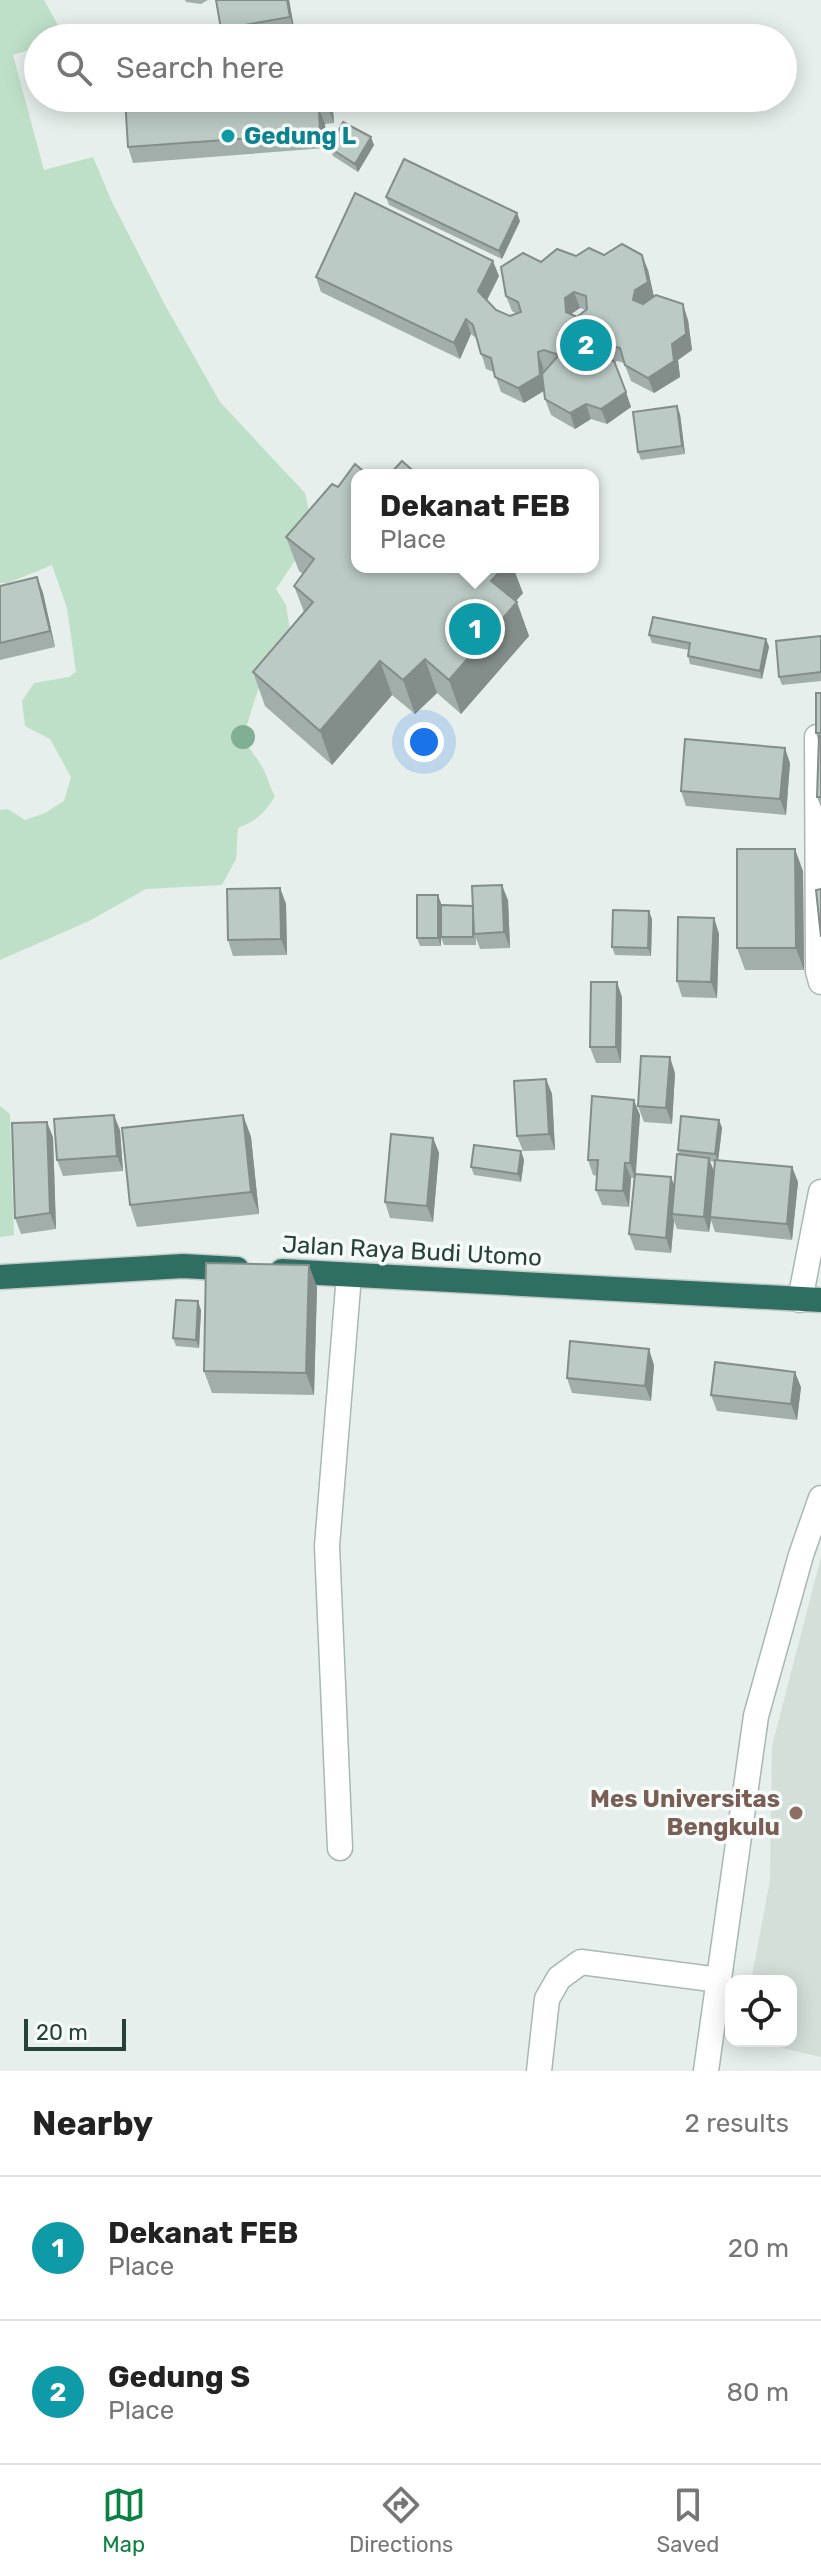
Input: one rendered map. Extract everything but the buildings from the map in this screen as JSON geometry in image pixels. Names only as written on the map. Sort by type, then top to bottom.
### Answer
[{"type":"highway","name":"Jalan Raya Budi Utomo","points":[[0,1277],[183,1266],[810,1300]]},
{"type":"street","points":[[817,737],[818,971],[821,982]]},
{"type":"street","points":[[810,1300],[821,1192]]},
{"type":"street","points":[[340,1848],[327,1546],[349,1275]]},
{"type":"street","points":[[706,2071],[756,1716],[801,1555],[821,1498]]},
{"type":"street","points":[[539,2071],[547,1999],[559,1978],[581,1962],[719,1980]]},
{"type":"shaded area","name":"Mes Universitas Bengkulu","points":[[821,1557],[821,2057],[778,2047],[797,2047],[797,1975],[752,1975],[770,1880],[772,1746]]},
{"type":"green space","points":[[0,0],[44,0],[57,24],[24,24],[24,51],[13,55],[24,96],[24,112],[28,112],[44,170],[93,157],[112,202],[165,305],[220,402],[305,493],[309,511],[299,520],[308,541],[276,589],[286,605],[291,637],[265,668],[243,737],[275,796],[260,816],[238,828],[236,859],[222,885],[146,889],[89,921],[0,960],[0,810],[8,809],[25,820],[45,813],[64,801],[71,777],[50,739],[25,726],[22,701],[34,683],[69,677],[76,672],[67,608],[52,565],[8,583],[0,583]]},
{"type":"green space","points":[[0,1106],[10,1114],[14,1235],[0,1237]]},
{"type":"place","name":"Gedung L","points":[[228,136]]},
{"type":"place","name":"Gedung S","points":[[586,345]]},
{"type":"place","name":"Dekanat FEB","points":[[475,629]]},
{"type":"place","name":"Mes Universitas Bengkulu","points":[[796,1813]]}]
